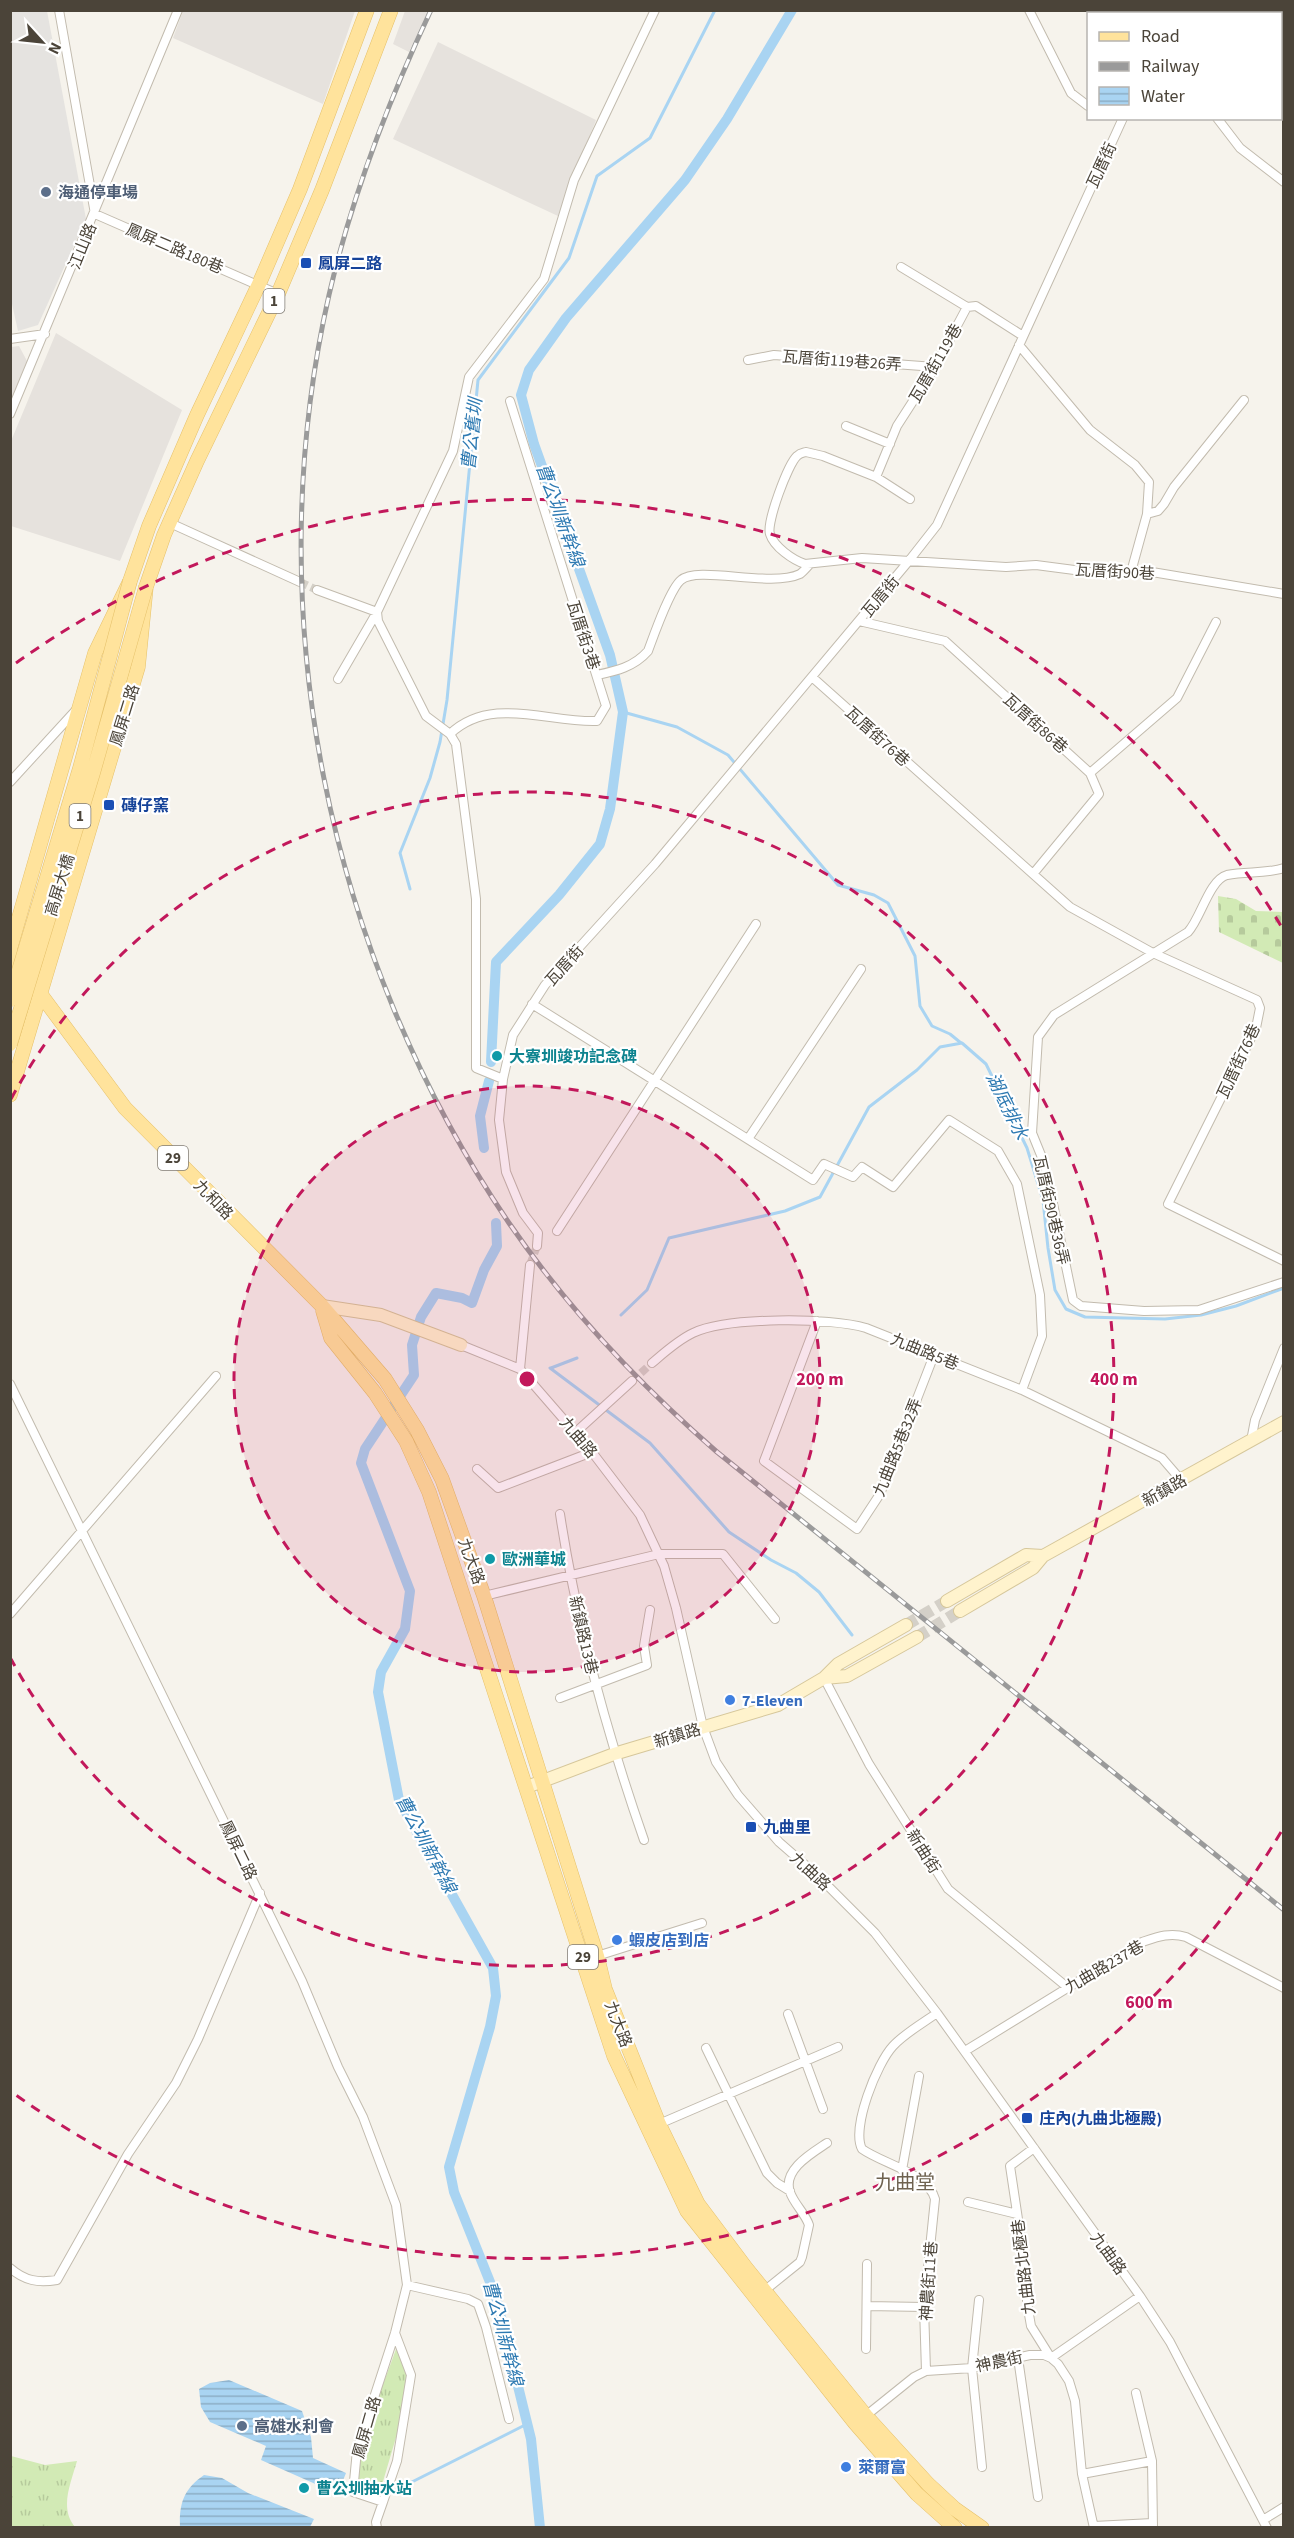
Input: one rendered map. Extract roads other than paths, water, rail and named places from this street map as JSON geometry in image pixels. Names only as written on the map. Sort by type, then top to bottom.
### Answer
[{"type":"main road","name":"鳳屏二路","points":[[10,1095],[138,667],[146,587],[197,461],[278,294],[322,190],[391,10]]},
{"type":"main road","points":[[365,16],[384,31]]},
{"type":"main road","name":"1","points":[[10,951],[95,653],[130,581],[149,526],[197,415],[259,284],[300,189],[365,16]]},
{"type":"main road","name":"高屏大橋","points":[[10,1000],[80,768],[130,581]]},
{"type":"main road","name":"高屏大橋","points":[[10,1044],[93,773],[146,587]]},
{"type":"main road","name":"九和路","points":[[10,951],[125,1108],[322,1306],[386,1379],[417,1430]]},
{"type":"main road","name":"九大路","points":[[322,1306],[331,1338],[375,1393],[406,1441],[429,1491],[614,2056],[687,2211],[860,2419],[955,2509],[981,2528]]},
{"type":"main road","name":"九大路","points":[[417,1430],[442,1479],[484,1596],[597,1956],[605,1989],[659,2124],[698,2204],[916,2494],[947,2525]]},
{"type":"street","points":[[59,10],[95,214]]},
{"type":"street","name":"江山路","points":[[10,414],[178,10]]},
{"type":"street","points":[[338,679],[377,612],[453,451],[469,377],[544,279],[574,180],[656,10]]},
{"type":"street","points":[[1029,10],[1071,93],[1087,105]]},
{"type":"street","name":"瓦厝街","points":[[537,1246],[538,1233],[523,1213],[506,1172],[500,1120],[503,1079],[513,1035],[545,985],[655,864],[937,525],[948,505],[1120,120]]},
{"type":"street","points":[[1218,120],[1240,148],[1284,182]]},
{"type":"street","name":"鳳屏二路180巷","points":[[95,214],[278,294]]},
{"type":"street","points":[[901,267],[967,307]]},
{"type":"street","name":"瓦厝街119巷","points":[[876,477],[897,426],[935,367],[967,307],[976,306],[1023,336]]},
{"type":"street","points":[[10,339],[45,334]]},
{"type":"street","points":[[1019,345],[1090,429],[1144,474],[1149,482],[1147,514],[1131,572]]},
{"type":"street","name":"瓦厝街119巷26弄","points":[[748,360],[774,356],[935,367]]},
{"type":"street","points":[[1147,514],[1158,511],[1164,504],[1174,487],[1244,399]]},
{"type":"street","name":"瓦厝街3巷","points":[[448,732],[472,720],[519,712],[597,721],[606,706],[600,675],[510,401]]},
{"type":"street","points":[[846,426],[890,444]]},
{"type":"street","points":[[811,564],[797,561],[775,543],[770,534],[769,526],[775,501],[795,457],[806,452],[876,477],[910,500]]},
{"type":"street","points":[[170,523],[300,582]]},
{"type":"street","name":"瓦厝街90巷","points":[[811,564],[862,558],[1006,567],[1036,565],[1104,574],[1146,571],[1284,594]]},
{"type":"street","points":[[600,675],[635,664],[648,651],[675,586],[688,576],[697,573],[766,579],[800,574],[811,564]]},
{"type":"street","points":[[317,590],[377,612]]},
{"type":"street","points":[[377,612],[378,621],[426,716],[431,722],[448,732],[456,744],[476,898],[476,1068],[503,1079]]},
{"type":"street","name":"瓦厝街86巷","points":[[859,621],[945,641],[1090,773]]},
{"type":"street","points":[[1033,874],[1099,794],[1090,773],[1177,698],[1192,673],[1216,622]]},
{"type":"street","name":"瓦厝街76巷","points":[[812,677],[1070,907],[1152,953],[1257,1000],[1260,1008],[1256,1028],[1168,1204],[1284,1261]]},
{"type":"street","points":[[10,782],[82,704]]},
{"type":"street","points":[[10,768],[21,769]]},
{"type":"street","name":"瓦厝街90巷36弄","points":[[1284,868],[1225,876],[1214,885],[1195,925],[1188,932],[1054,1015],[1038,1037],[1032,1133],[1045,1165],[1073,1300],[1081,1306],[1105,1309],[1199,1310],[1284,1282]]},
{"type":"street","points":[[557,1230],[756,924]]},
{"type":"street","points":[[532,1004],[748,1139],[861,969]]},
{"type":"street","name":"瓦厝街90巷36弄","points":[[748,1139],[813,1180],[824,1164],[853,1177],[862,1167],[893,1186],[949,1120],[998,1151],[1017,1184],[1040,1295],[1042,1336],[1022,1390]]},
{"type":"street","points":[[520,1369],[530,1265]]},
{"type":"street","name":"九曲路","points":[[322,1306],[381,1315],[520,1369],[592,1452],[640,1515],[659,1554],[676,1608],[703,1727],[716,1762],[738,1796],[779,1842],[818,1876],[875,1933],[965,2051],[1140,2296],[1170,2342],[1265,2524]]},
{"type":"street","name":"九曲路5巷32弄","points":[[817,1321],[764,1461],[857,1529],[880,1494],[934,1355]]},
{"type":"street","name":"九曲路5巷","points":[[652,1363],[679,1341],[695,1332],[739,1323],[847,1322],[1022,1390],[1162,1458],[1181,1480]]},
{"type":"street","points":[[1251,1441],[1255,1420],[1284,1348]]},
{"type":"street","points":[[10,1614],[216,1376]]},
{"type":"street","points":[[576,1432],[632,1381]]},
{"type":"street","name":"鳳屏二路","points":[[10,1384],[260,1893],[363,2117],[396,2205],[407,2284],[395,2333],[357,2450],[353,2492],[383,2502]]},
{"type":"street","name":"新鎮路","points":[[960,1611],[1033,1568],[1043,1556],[1284,1422]]},
{"type":"street","points":[[477,1469],[498,1488],[592,1452]]},
{"type":"street","name":"新鎮路13巷","points":[[560,1514],[569,1575],[614,1754],[644,1840]]},
{"type":"street","points":[[484,1596],[659,1554],[723,1554],[776,1619]]},
{"type":"street","name":"新鎮路","points":[[947,1601],[1026,1555],[1043,1556]]},
{"type":"street","points":[[560,1698],[647,1665],[644,1646],[650,1610]]},
{"type":"street","name":"新鎮路","points":[[526,1787],[614,1754],[778,1705],[824,1678],[838,1664],[906,1625]]},
{"type":"street","name":"新鎮路","points":[[824,1678],[847,1676],[917,1637]]},
{"type":"street","name":"新曲街","points":[[824,1678],[869,1764],[948,1889],[1067,1987]]},
{"type":"street","points":[[10,2268],[20,2276],[33,2281],[57,2280],[128,2154],[176,2083],[198,2039],[260,1893]]},
{"type":"street","points":[[597,1956],[702,1923]]},
{"type":"street","name":"九曲路237巷","points":[[965,2051],[1142,1942],[1176,1934],[1284,1988]]},
{"type":"street","points":[[919,2076],[902,2170],[861,2149],[858,2132],[878,2067],[885,2055],[900,2040],[937,2013]]},
{"type":"street","points":[[788,2014],[823,2109]]},
{"type":"street","points":[[659,2124],[837,2047]]},
{"type":"street","points":[[706,2048],[767,2173],[790,2191],[809,2225],[800,2262],[764,2291]]},
{"type":"street","points":[[790,2191],[794,2170],[803,2159],[827,2143]]},
{"type":"street","name":"九曲路北極巷","points":[[1034,2148],[1010,2166],[1028,2279],[1027,2303],[1031,2326],[1051,2358],[1070,2381],[1075,2401],[1082,2474],[1094,2527]]},
{"type":"street","name":"神農街11巷","points":[[902,2170],[925,2182],[933,2192],[935,2199],[924,2307],[926,2371]]},
{"type":"street","points":[[968,2202],[1017,2214]]},
{"type":"street","points":[[866,2349],[867,2264]]},
{"type":"street","points":[[407,2284],[468,2299],[477,2304],[486,2327],[509,2419]]},
{"type":"street","points":[[1051,2358],[1140,2296]]},
{"type":"street","points":[[979,2300],[972,2368],[982,2468]]},
{"type":"street","points":[[867,2306],[924,2307]]},
{"type":"street","name":"鳳屏二路","points":[[377,2528],[376,2522],[397,2461],[407,2412],[411,2375],[395,2333]]},
{"type":"street","name":"神農街","points":[[860,2419],[914,2377],[926,2371],[972,2368],[1044,2355],[1051,2358]]},
{"type":"street","points":[[1018,2358],[1038,2497]]},
{"type":"street","points":[[1094,2527],[1153,2525],[1152,2461],[1136,2393]]},
{"type":"street","points":[[1082,2474],[1152,2461]]},
{"type":"street","points":[[1265,2524],[1284,2507]]},
{"type":"water","points":[[229,2380],[302,2411],[311,2437],[313,2458],[346,2473],[342,2483],[334,2480],[329,2490],[261,2460],[266,2446],[210,2422],[201,2407],[199,2389],[210,2383]]},
{"type":"water","points":[[204,2475],[222,2478],[248,2493],[314,2519],[310,2527],[180,2527],[184,2497],[197,2480]]},
{"type":"waterway","name":"曹公舊圳","points":[[410,889],[400,853],[430,778],[440,742],[447,700],[478,380],[569,258],[597,176],[650,138],[715,10]]},
{"type":"waterway","name":"曹公圳新幹線","points":[[491,1062],[496,962],[559,895],[600,844],[610,809],[623,712],[610,655],[534,444],[521,395],[529,370],[566,318],[685,180],[727,119],[792,10]]},
{"type":"waterway","points":[[623,712],[677,727],[728,755],[838,885],[874,895],[888,903],[915,956],[920,1006],[932,1026],[950,1034],[961,1043]]},
{"type":"waterway","name":"湖底排水","points":[[621,1315],[647,1290],[669,1238],[785,1211],[820,1197],[869,1107],[917,1070],[940,1047],[962,1043],[986,1064],[1027,1148],[1043,1200],[1055,1290],[1066,1309],[1085,1317],[1165,1319],[1201,1315],[1236,1306],[1284,1288]]},
{"type":"waterway","name":"曹公圳新幹線","points":[[484,1148],[480,1116],[489,1081]]},
{"type":"waterway","name":"曹公圳新幹線","points":[[496,1223],[497,1246],[484,1270],[472,1303],[462,1298],[436,1293],[421,1317],[412,1345],[414,1375],[365,1449],[361,1463],[410,1591],[405,1629],[381,1672],[378,1692],[399,1800],[493,1968],[496,1996],[490,2027],[449,2167],[454,2192],[496,2297],[531,2439],[540,2528]]},
{"type":"waterway","name":"湖底排水","points":[[551,1368],[577,1358]]},
{"type":"waterway","points":[[550,1368],[650,1443],[729,1532],[771,1560],[796,1573],[819,1592],[852,1635]]},
{"type":"waterway","points":[[394,2491],[527,2424]]},
{"type":"tunnel","points":[[300,582],[317,590]]},
{"type":"tunnel","points":[[530,1265],[537,1246]]},
{"type":"tunnel","points":[[632,1381],[652,1363]]},
{"type":"tunnel","points":[[906,1625],[947,1601]]},
{"type":"tunnel","points":[[917,1637],[960,1611]]},
{"type":"railway","points":[[431,10],[372,150],[338,258],[329,295],[309,415],[301,536],[306,657],[324,777],[353,895],[394,1010],[446,1119],[509,1223],[555,1286],[632,1372],[717,1452],[1284,1910]]},
{"type":"place","name":"海通停車場","points":[[46,192]]},
{"type":"place","name":"鳳屏二路","points":[[306,263]]},
{"type":"place","name":"磚仔窯","points":[[109,805]]},
{"type":"place","name":"大寮圳竣功記念碑","points":[[497,1056]]},
{"type":"place","name":"歐洲華城","points":[[490,1559]]},
{"type":"place","name":"7-Eleven","points":[[730,1700]]},
{"type":"place","name":"九曲里","points":[[751,1827]]},
{"type":"place","name":"蝦皮店到店","points":[[617,1940]]},
{"type":"place","name":"庄內(九曲北極殿)","points":[[1027,2118]]},
{"type":"place","name":"高雄水利會","points":[[242,2426]]},
{"type":"place","name":"萊爾富","points":[[846,2467]]},
{"type":"place","name":"曹公圳抽水站","points":[[304,2488]]},
{"type":"district","name":"九曲堂","points":[[905,2182]]}]
